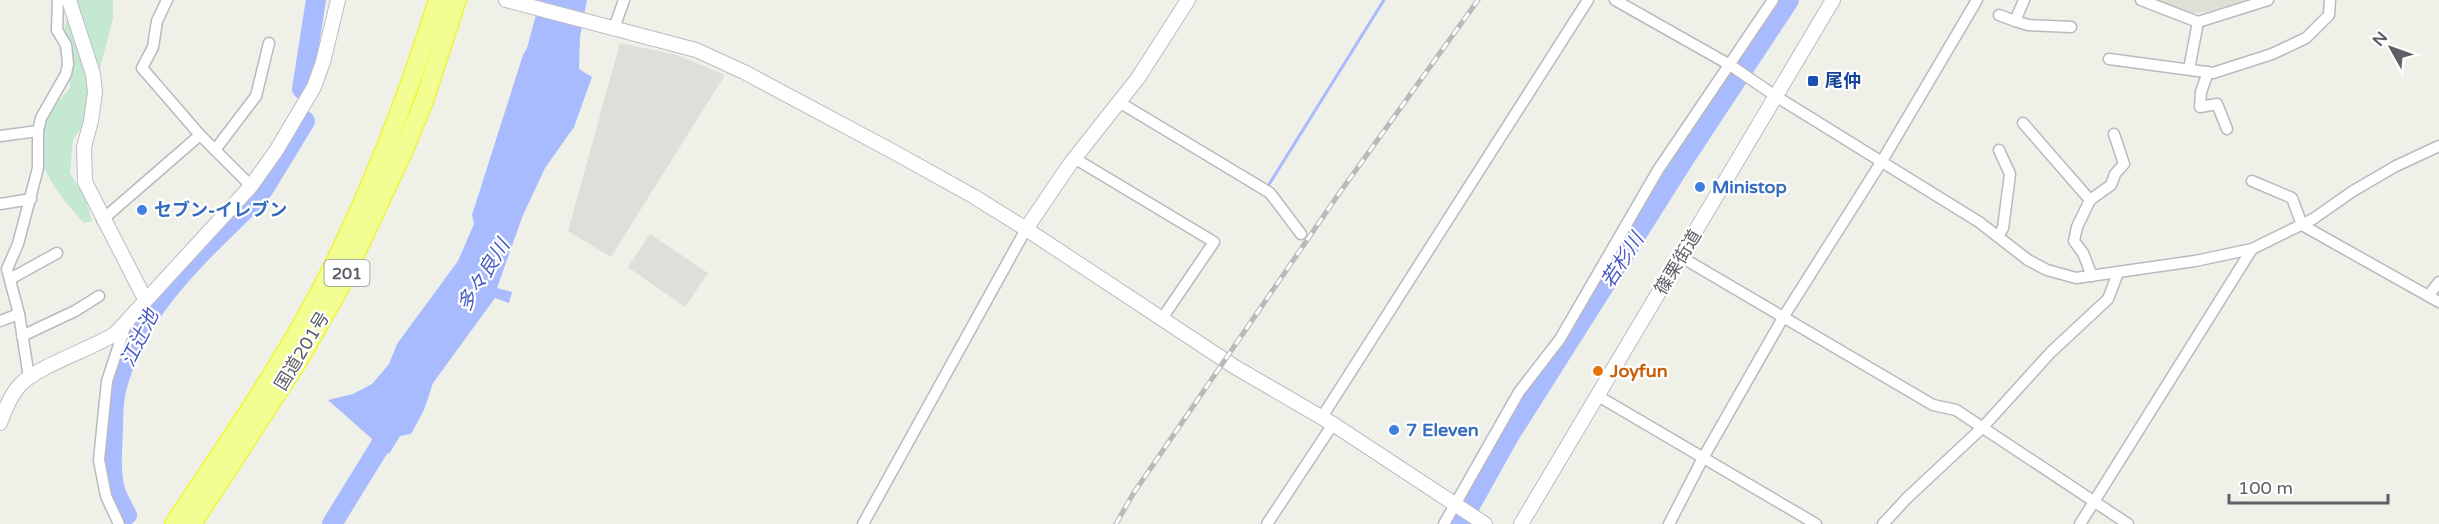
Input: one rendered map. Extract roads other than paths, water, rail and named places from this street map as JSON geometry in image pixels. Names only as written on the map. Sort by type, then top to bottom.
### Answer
[{"type":"highway","name":"国道201号","points":[[174,524],[281,358],[326,279],[388,143],[438,0]]},
{"type":"highway","name":"国道201号","points":[[192,524],[294,368],[340,288],[404,150],[424,101],[457,0]]},
{"type":"street","points":[[28,377],[19,314],[5,273],[18,244],[38,168],[38,131],[41,118],[62,85],[68,64],[66,45],[57,30],[58,0]]},
{"type":"street","points":[[69,0],[93,74],[94,102],[82,165],[85,182],[102,220],[145,299]]},
{"type":"street","points":[[167,0],[157,21],[153,47],[142,68],[200,135],[251,186]]},
{"type":"street","points":[[0,423],[10,399],[28,377],[99,344],[115,334],[251,186],[276,151],[314,87],[339,0]]},
{"type":"street","points":[[506,0],[683,46],[723,62],[973,196],[1235,368],[1327,421],[1485,524]]},
{"type":"street","points":[[610,27],[624,0]]},
{"type":"street","points":[[863,524],[1026,229],[1074,158],[1138,78],[1188,0]]},
{"type":"street","points":[[1267,524],[1327,421],[1588,0]]},
{"type":"street","points":[[1616,0],[1730,65],[1777,97],[1979,222],[2028,260],[2047,270],[2076,278],[2118,273],[2252,249],[2302,225],[2370,181],[2439,146]]},
{"type":"street","points":[[1444,524],[1519,392],[1560,339],[1658,170],[1773,0]]},
{"type":"street","name":"篠栗街道","points":[[1521,524],[1833,0]]},
{"type":"street","points":[[1669,524],[1703,458],[1784,316],[1881,162],[1977,0]]},
{"type":"street","points":[[2015,21],[2024,0]]},
{"type":"street","points":[[2141,0],[2198,22],[2268,0]]},
{"type":"street","points":[[2109,59],[2213,73],[2272,54],[2306,38],[2329,15],[2330,0]]},
{"type":"street","points":[[1999,15],[2028,25],[2071,27]]},
{"type":"street","points":[[2189,69],[2198,22]]},
{"type":"street","points":[[215,150],[256,96],[269,43]]},
{"type":"street","points":[[2208,72],[2201,92],[2200,107],[2217,104],[2227,129]]},
{"type":"street","points":[[1119,102],[1270,193],[1301,234]]},
{"type":"street","points":[[2024,123],[2090,200]]},
{"type":"street","points":[[0,136],[38,131]]},
{"type":"street","points":[[2092,276],[2083,253],[2074,241],[2077,227],[2090,200],[2110,185],[2115,174],[2124,164],[2114,134]]},
{"type":"street","points":[[102,220],[200,135]]},
{"type":"street","points":[[1998,150],[2010,174],[2003,228],[1998,236]]},
{"type":"street","points":[[1074,158],[1214,242],[1161,320]]},
{"type":"street","points":[[2252,181],[2292,198],[2302,225],[2439,302]]},
{"type":"street","points":[[0,204],[30,199]]},
{"type":"street","points":[[2080,524],[2252,249]]},
{"type":"street","points":[[5,273],[57,253]]},
{"type":"street","points":[[1681,257],[1933,405],[1956,410],[2128,524]]},
{"type":"street","points":[[1883,524],[1983,427],[2051,352],[2108,299],[2118,273]]},
{"type":"street","points":[[2429,295],[2439,282]]},
{"type":"street","points":[[22,336],[75,311],[99,296]]},
{"type":"street","points":[[0,321],[19,314]]},
{"type":"street","points":[[119,524],[106,496],[99,460],[107,381],[126,323]]},
{"type":"street","points":[[1598,396],[1816,524]]},
{"type":"water","points":[[540,0],[587,0],[580,37],[579,69],[592,77],[574,127],[545,168],[523,215],[497,288],[512,292],[509,303],[495,298],[433,383],[424,410],[411,434],[400,436],[389,454],[328,400],[353,394],[372,384],[389,364],[397,344],[458,261],[474,224],[472,215],[527,48]]},
{"type":"waterway","name":"江辻池","points":[[302,89],[316,0]]},
{"type":"waterway","points":[[1268,186],[1384,0]]},
{"type":"waterway","name":"若杉川","points":[[1460,524],[1509,436],[1685,158],[1789,0]]},
{"type":"waterway","name":"江辻池","points":[[263,190],[305,121]]},
{"type":"waterway","name":"江辻池","points":[[127,515],[115,490],[112,465],[114,400],[125,361],[138,334],[172,285],[257,198]]},
{"type":"waterway","name":"多々良川","points":[[332,524],[380,446],[391,421]]},
{"type":"railway","points":[[1116,524],[1133,494],[1338,195],[1478,0]]},
{"type":"place","name":"尾仲","points":[[1813,81]]},
{"type":"place","name":"Ministop","points":[[1700,187]]},
{"type":"place","name":"セブン-イレブン","points":[[142,210]]},
{"type":"place","name":"Joyfun","points":[[1598,371]]},
{"type":"place","name":"7 Eleven","points":[[1394,430]]}]
